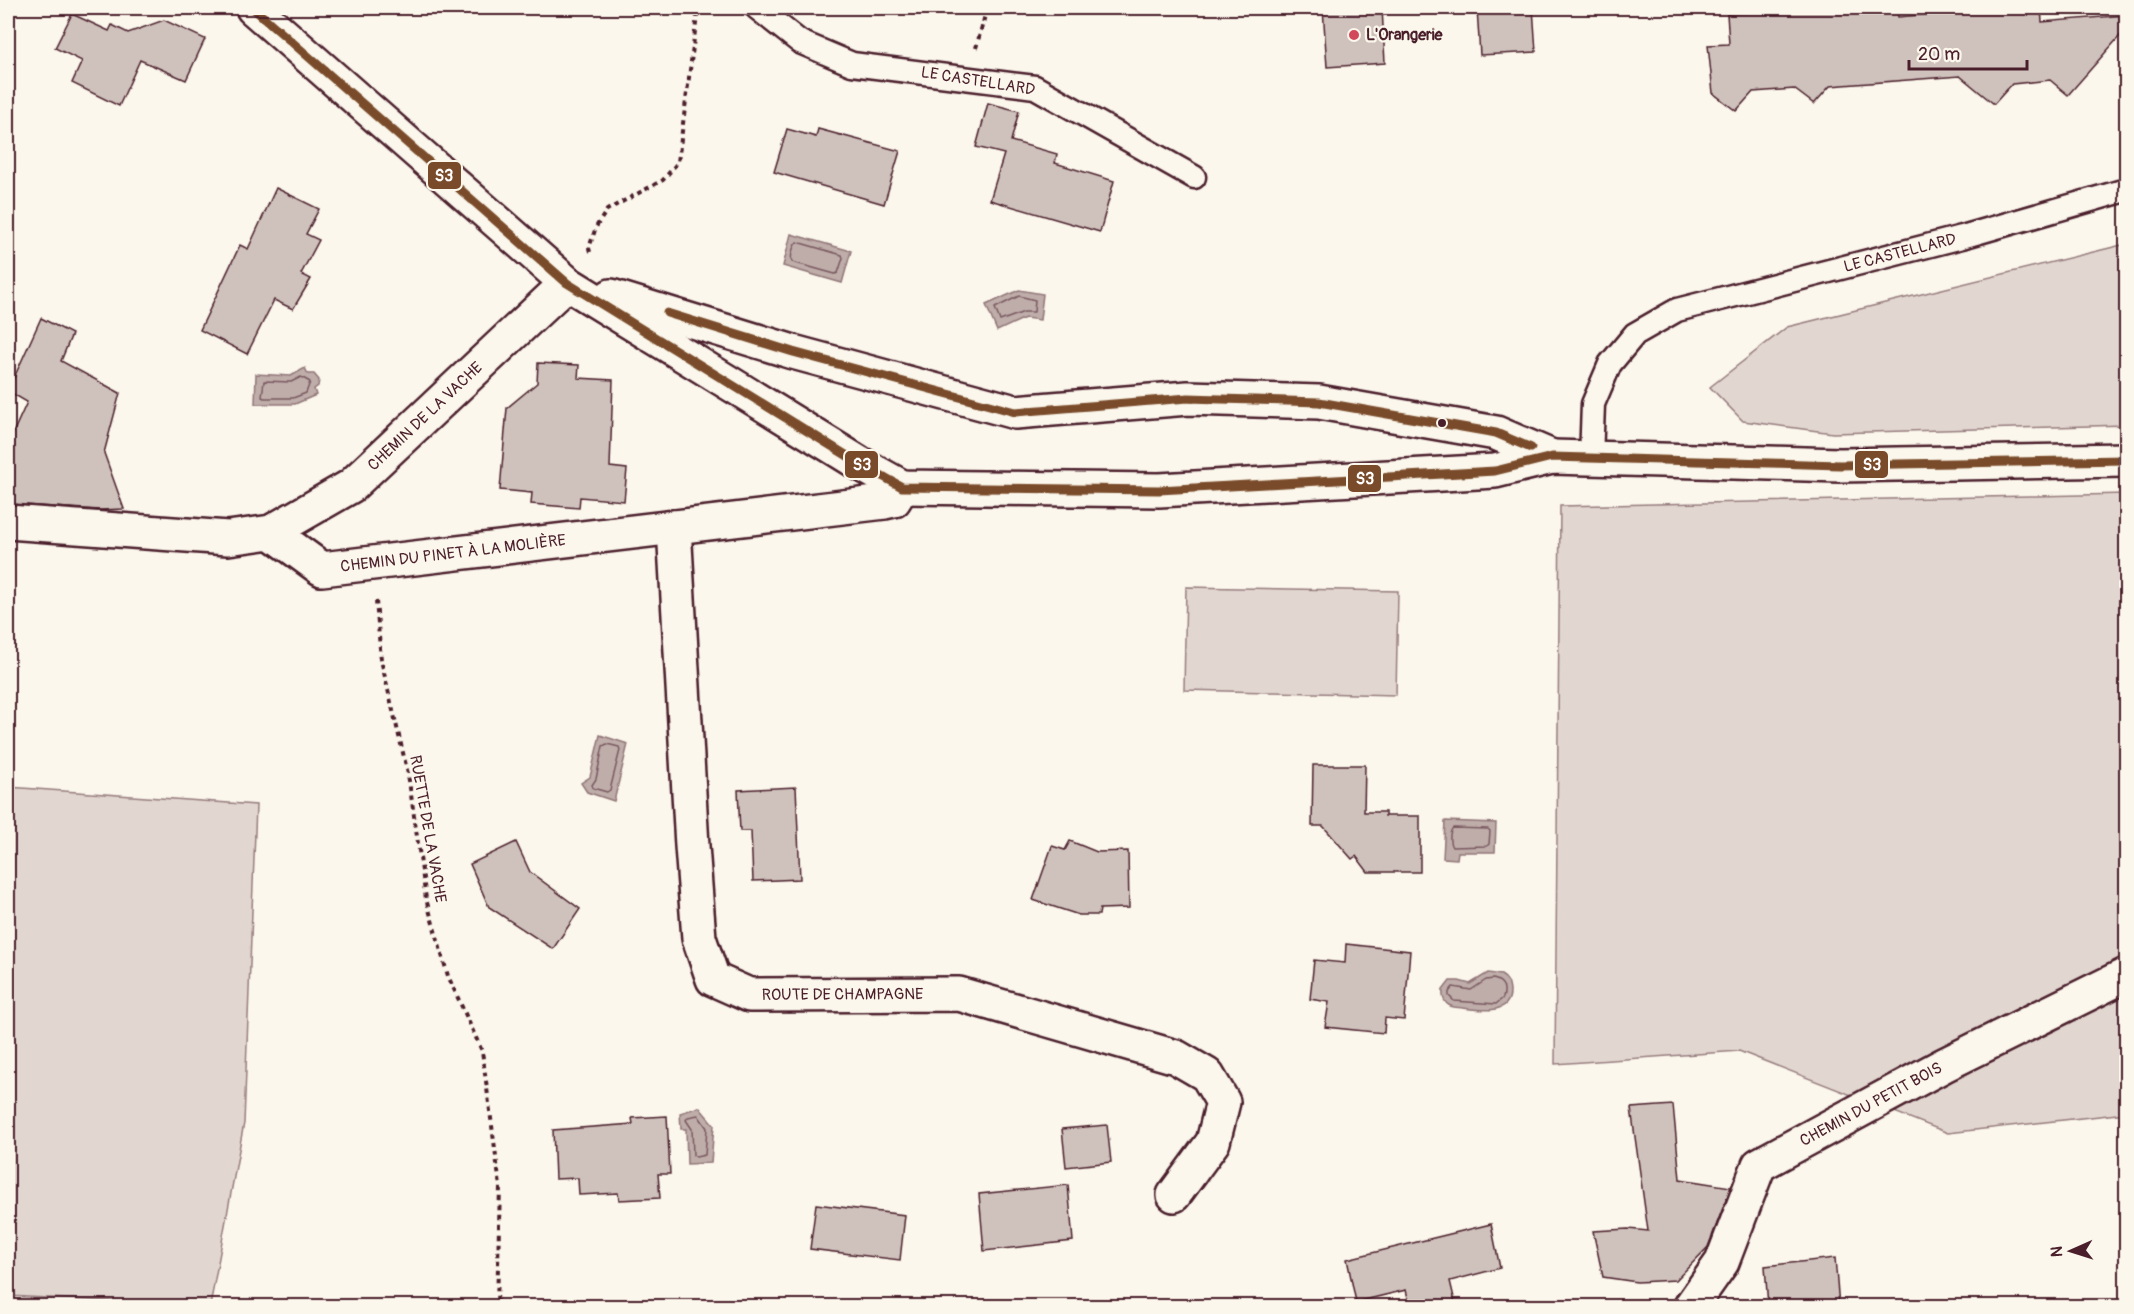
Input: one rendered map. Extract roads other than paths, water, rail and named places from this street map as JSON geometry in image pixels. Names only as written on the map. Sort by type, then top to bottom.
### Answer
[{"type":"street","points":[[253,8],[567,283],[859,463],[902,487],[1159,490],[1226,488],[1494,471],[1551,457],[1840,465],[2127,460]]},
{"type":"street","points":[[567,283],[793,352],[1015,412],[1188,398],[1319,402],[1496,433],[1551,457]]},
{"type":"street","name":"CHEMIN DE LA VACHE","points":[[270,532],[351,486],[567,283]]},
{"type":"street","name":"CHEMIN DU PINET À LA MOLIÈRE","points":[[270,532],[322,569],[894,500],[902,487]]},
{"type":"street","points":[[8,522],[228,538],[270,532]]},
{"type":"street","name":"ROUTE DE CHAMPAGNE","points":[[674,527],[699,938],[713,979],[749,995],[959,994],[1176,1057],[1207,1075],[1223,1102],[1213,1142],[1174,1195]]},
{"type":"street","name":"CHEMIN DU PETIT BOIS","points":[[1691,1306],[1722,1262],[1759,1165],[1944,1065],[2127,975]]},
{"type":"lane","name":"LE CASTELLARD","points":[[757,8],[800,42],[852,64],[1035,87],[1194,177]]},
{"type":"lane","name":"LE CASTELLARD","points":[[1591,459],[1593,404],[1610,364],[1635,334],[1677,310],[1962,237],[2127,190]]},
{"type":"water","points":[[791,234],[851,251],[842,283],[783,266]]},
{"type":"water","points":[[1019,290],[1043,294],[1040,320],[1025,318],[997,331],[986,305]]},
{"type":"water","points":[[305,368],[308,374],[314,374],[319,380],[318,386],[314,389],[316,395],[295,404],[255,404],[256,374],[291,376]]},
{"type":"water","points":[[600,735],[628,744],[614,801],[587,792],[581,783],[590,777]]},
{"type":"water","points":[[1445,821],[1496,823],[1495,852],[1458,852],[1457,859],[1443,858]]},
{"type":"water","points":[[1488,973],[1501,975],[1508,982],[1509,1000],[1504,1005],[1497,1009],[1479,1010],[1454,1007],[1445,1001],[1443,990],[1450,981],[1470,984]]},
{"type":"water","points":[[699,1107],[714,1125],[711,1163],[687,1164],[686,1129],[681,1129],[680,1113]]},
{"type":"place","name":"L'Orangerie","points":[[1354,35]]}]
